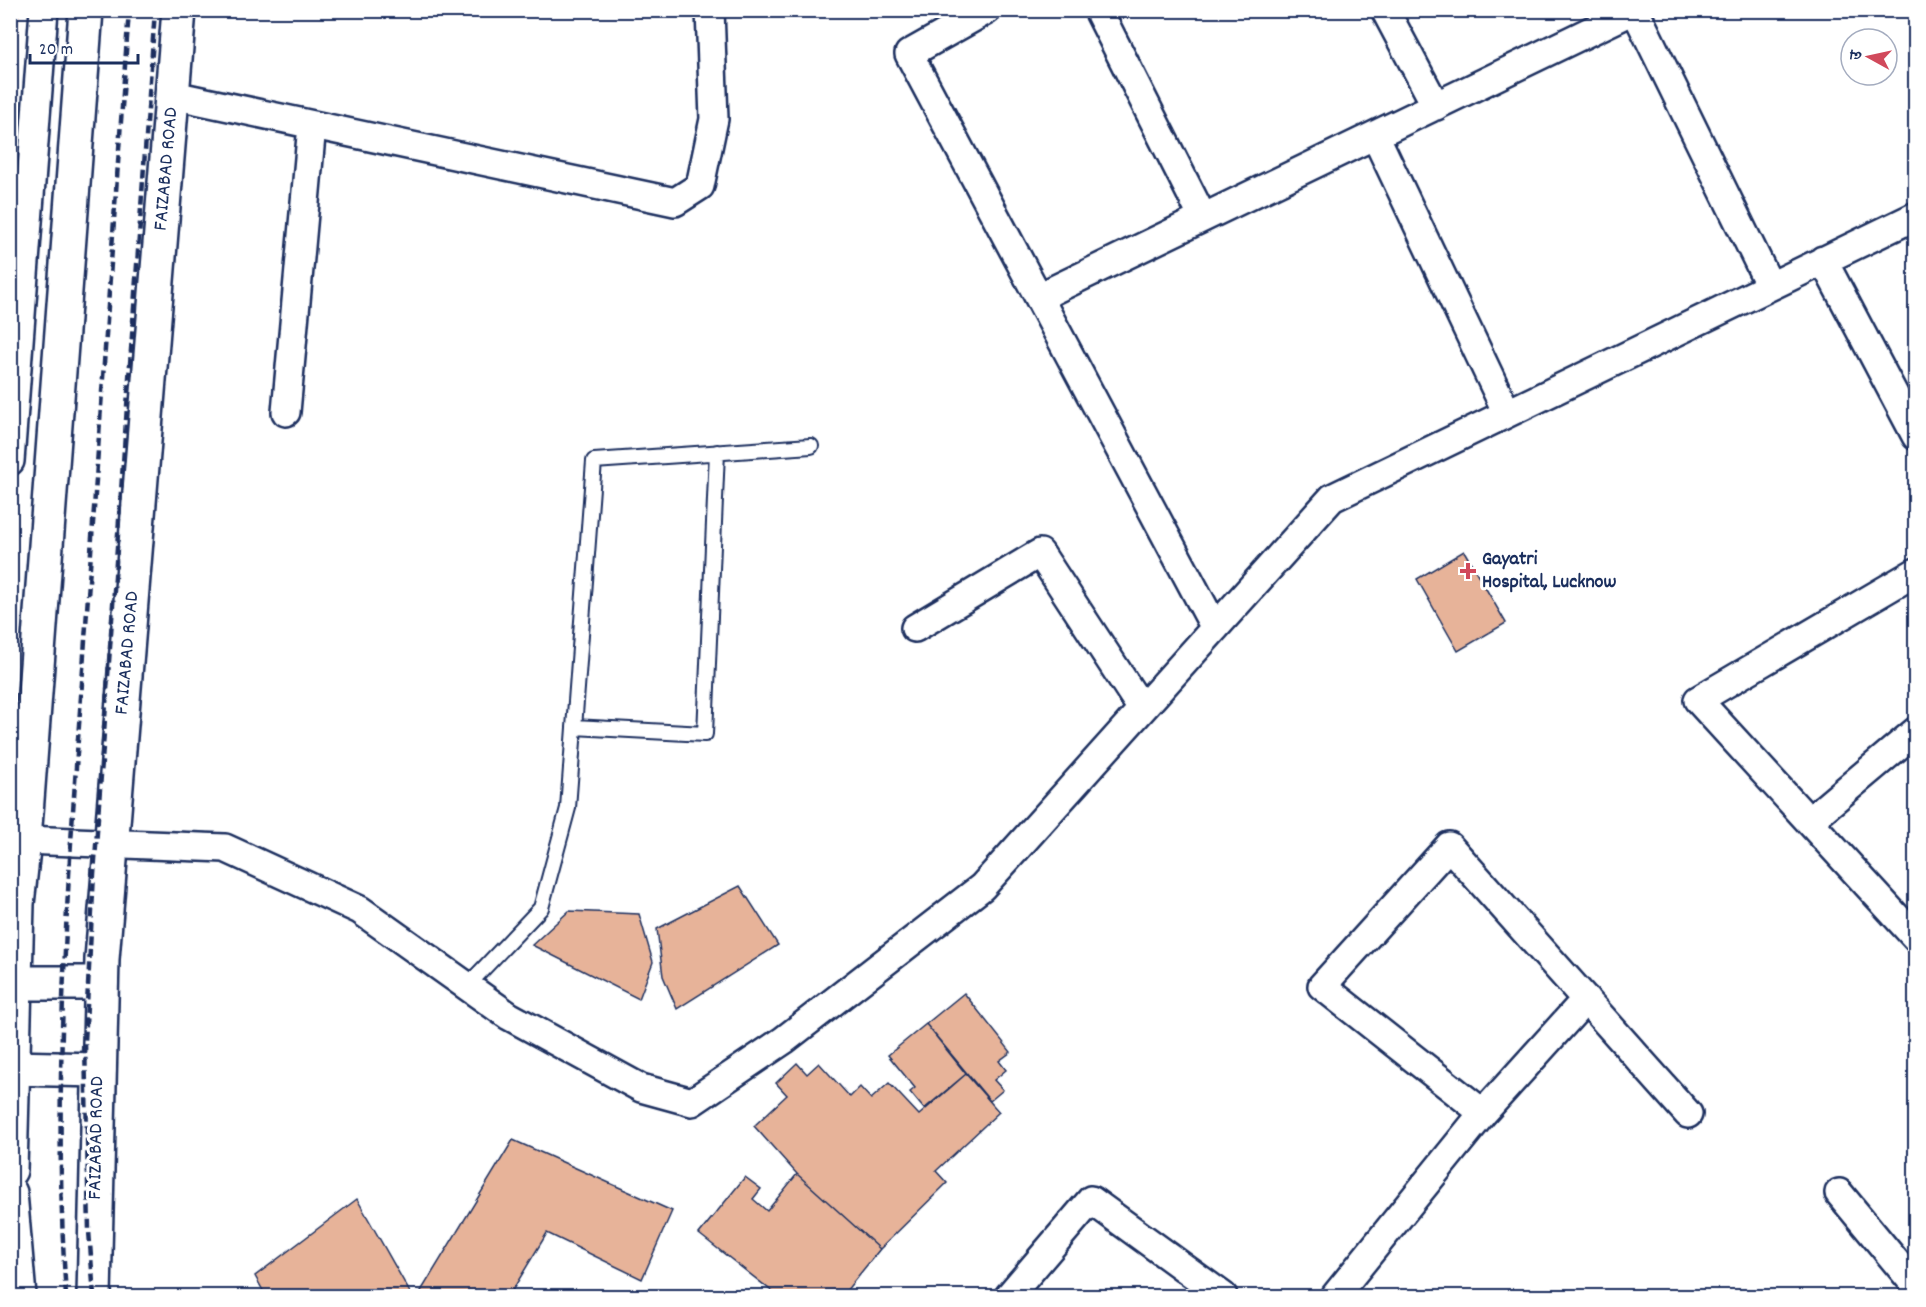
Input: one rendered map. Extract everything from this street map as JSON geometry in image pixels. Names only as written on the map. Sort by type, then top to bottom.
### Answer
[{"type":"main road","points":[[10,1170],[16,904],[24,840],[86,10]]},
{"type":"main road","name":"FAIZABAD ROAD","points":[[94,1296],[101,983],[179,10]]},
{"type":"main road","points":[[13,983],[101,983]]},
{"type":"main road","points":[[12,1068],[99,1071]]},
{"type":"main road","points":[[10,1192],[19,1296]]},
{"type":"street","points":[[10,461],[12,400],[44,10]]},
{"type":"street","points":[[173,95],[675,202],[700,186],[714,118],[710,10]]},
{"type":"street","points":[[987,10],[909,54],[1215,628]]},
{"type":"street","points":[[1098,10],[1203,218]]},
{"type":"street","points":[[1385,10],[1436,106]]},
{"type":"street","points":[[1039,297],[1635,10],[1770,286]]},
{"type":"street","points":[[286,412],[312,125]]},
{"type":"street","points":[[1375,135],[1507,413]]},
{"type":"street","points":[[24,840],[225,848],[360,910],[508,1016],[641,1088],[692,1102],[784,1040],[982,887],[1332,498],[1916,216]]},
{"type":"street","points":[[1823,260],[1916,436]]},
{"type":"street","points":[[915,628],[1040,553],[1142,709]]},
{"type":"street","points":[[1916,572],[1698,700],[1916,938]]},
{"type":"street","points":[[1809,821],[1916,731]]},
{"type":"street","points":[[1483,1113],[1322,986],[1449,846],[1688,1114]]},
{"type":"street","points":[[1335,1296],[1483,1113],[1586,999]]},
{"type":"street","points":[[1839,1193],[1913,1277]]},
{"type":"street","points":[[1010,1296],[1091,1200],[1224,1296]]},
{"type":"lane","points":[[467,986],[541,908],[568,808],[594,461],[811,446]]},
{"type":"lane","points":[[574,727],[705,734],[717,452]]},
{"type":"shaded area","points":[[10,11],[20,11],[11,129]]},
{"type":"building","points":[[1464,551],[1506,623],[1458,651],[1417,579]]},
{"type":"building","points":[[740,886],[778,945],[677,1009],[663,976],[657,929]]},
{"type":"building","points":[[569,911],[639,914],[653,962],[639,999],[532,945]]},
{"type":"building","points":[[964,993],[1011,1052],[999,1061],[1006,1070],[994,1080],[1003,1090],[990,1101],[926,1024]]},
{"type":"building","points":[[926,1024],[966,1074],[924,1109],[910,1092],[915,1088],[888,1055]]},
{"type":"building","points":[[797,1063],[807,1074],[819,1063],[850,1097],[860,1087],[871,1099],[889,1083],[919,1115],[966,1074],[999,1112],[936,1171],[947,1183],[880,1249],[797,1174],[754,1126],[787,1095],[776,1083]]},
{"type":"building","points":[[513,1140],[672,1211],[642,1279],[547,1233],[509,1296],[418,1296]]},
{"type":"building","points":[[797,1174],[880,1249],[842,1296],[778,1296],[699,1234],[745,1177],[761,1189],[753,1199],[767,1211]]},
{"type":"building","points":[[357,1199],[412,1296],[266,1296],[255,1276]]},
{"type":"railway","points":[[66,1296],[62,1218],[61,1061],[67,904],[129,10]]},
{"type":"railway","points":[[94,1296],[89,1231],[85,1042],[94,874],[155,10]]},
{"type":"place","name":"Gayatri Hospital, Lucknow","points":[[1468,571]]}]
